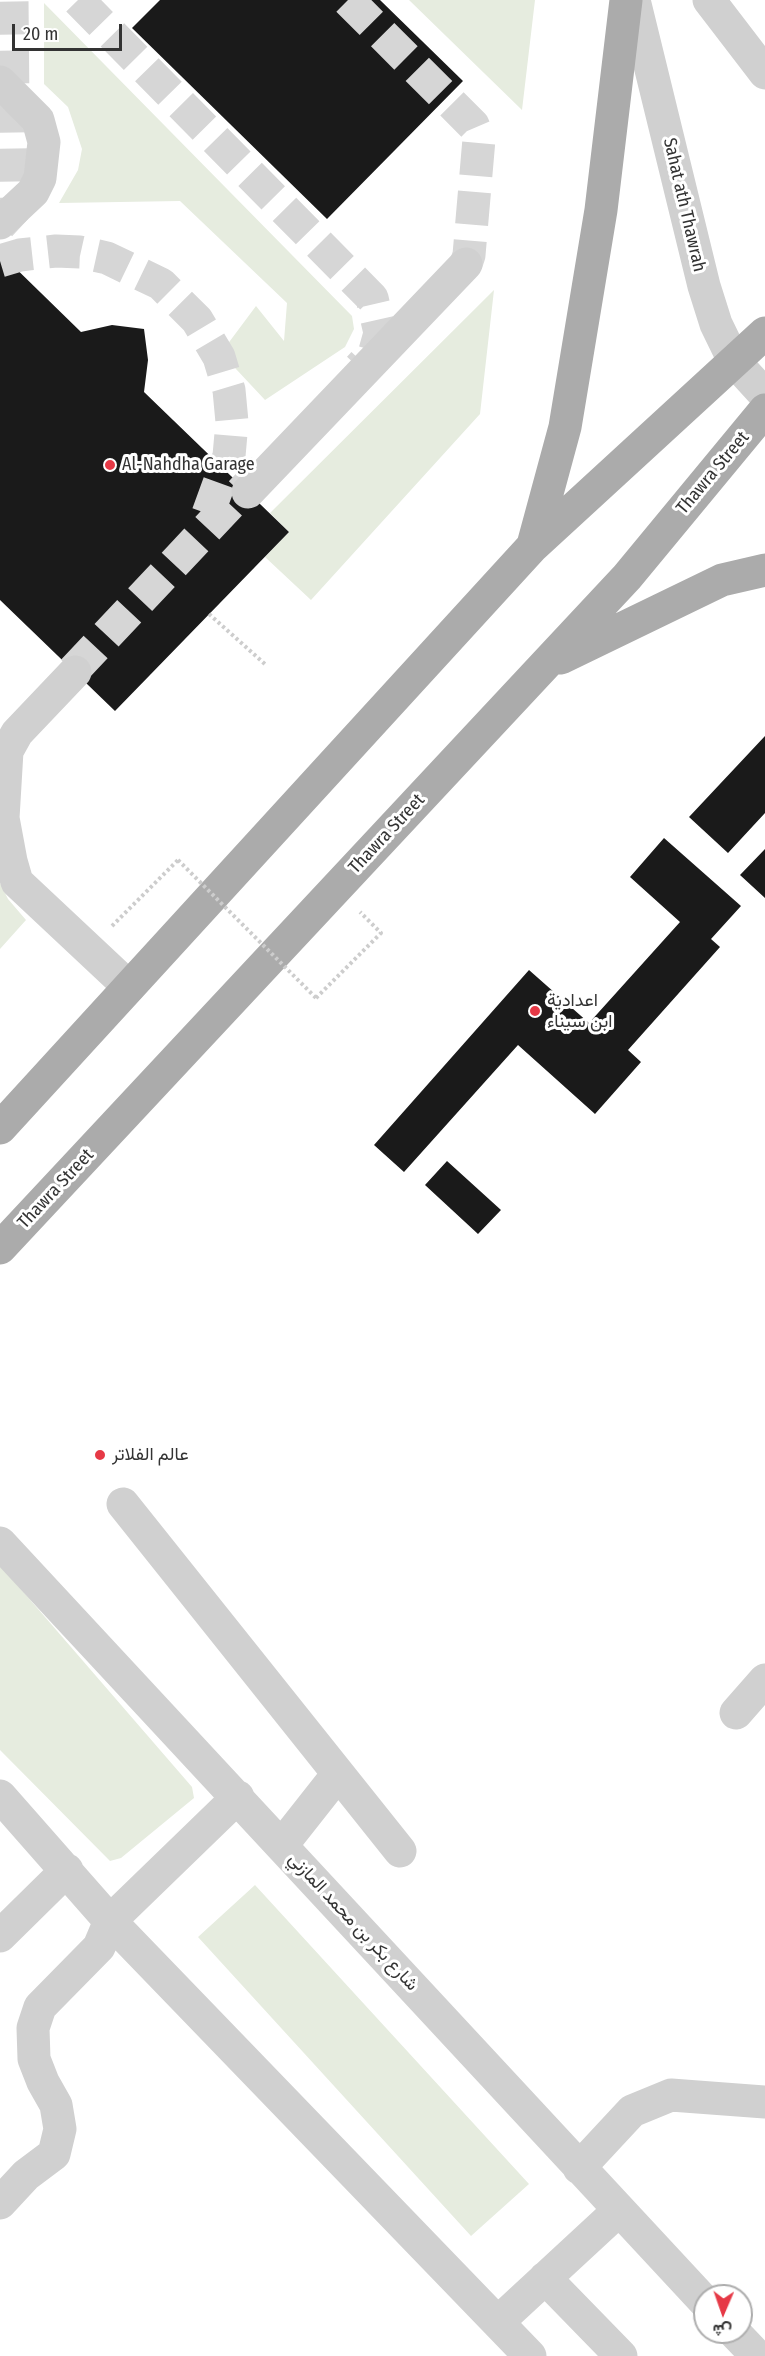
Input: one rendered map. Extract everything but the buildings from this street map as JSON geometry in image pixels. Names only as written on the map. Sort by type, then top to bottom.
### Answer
[{"type":"main road","points":[[532,547],[565,427],[601,210],[626,0]]},
{"type":"main road","points":[[0,1128],[532,547],[765,333]]},
{"type":"main road","name":"Thawra Street","points":[[0,1248],[627,577],[765,410]]},
{"type":"main road","points":[[544,667],[722,580],[765,570]]},
{"type":"street","name":"Sahat ath Thawrah","points":[[634,0],[704,286],[716,324],[734,361],[765,395]]},
{"type":"street","points":[[709,0],[765,73]]},
{"type":"street","points":[[0,82],[38,120],[44,142],[42,169],[33,192],[0,223]]},
{"type":"street","points":[[248,492],[466,264]]},
{"type":"street","points":[[0,748],[74,672],[17,733],[7,751],[3,818],[10,861],[17,882],[129,987]]},
{"type":"street","points":[[123,1504],[400,1851]]},
{"type":"street","name":"شارع بكر بن محمد المازني","points":[[0,1543],[693,2289]]},
{"type":"street","points":[[736,1713],[765,1680]]},
{"type":"street","points":[[282,1845],[338,1774]]},
{"type":"street","points":[[0,1796],[68,1870],[110,1921],[530,2356]]},
{"type":"street","points":[[0,2203],[26,2175],[54,2154],[60,2129],[56,2105],[43,2082],[34,2058],[33,2028],[40,2007],[99,1947],[110,1921],[238,1797]]},
{"type":"street","points":[[0,1936],[68,1870]]},
{"type":"street","points":[[579,2168],[632,2111],[670,2095],[765,2102]]},
{"type":"street","points":[[498,2322],[618,2211]]},
{"type":"street","points":[[545,2278],[621,2356]]},
{"type":"street","points":[[746,2344],[757,2356]]},
{"type":"path","points":[[209,614],[267,666]]},
{"type":"path","points":[[129,910],[178,860],[316,998],[371,943]]},
{"type":"shaded area","points":[[409,0],[535,0],[522,110]]},
{"type":"shaded area","points":[[44,3],[352,316],[354,329],[345,347],[265,400],[221,353],[256,306],[284,341],[287,303],[180,201],[59,203],[78,170],[82,149],[68,107],[44,84]]},
{"type":"shaded area","points":[[494,290],[480,414],[311,600],[265,557],[289,532],[270,513]]},
{"type":"shaded area","points":[[0,883],[8,899],[26,920],[0,949]]},
{"type":"shaded area","points":[[0,1565],[192,1787],[194,1798],[121,1858],[110,1861],[0,1750]]},
{"type":"shaded area","points":[[255,1885],[529,2184],[471,2236],[198,1937]]},
{"type":"tunnel","points":[[0,225],[14,210],[12,0]]},
{"type":"tunnel","points":[[78,0],[372,298],[380,333],[375,351],[359,368]]},
{"type":"tunnel","points":[[348,0],[473,125],[479,139],[469,255],[466,264]]},
{"type":"tunnel","points":[[0,261],[20,255],[56,251],[80,252],[107,258],[161,284],[197,320],[219,357],[229,390],[232,422],[229,456],[205,522]]},
{"type":"tunnel","points":[[73,671],[264,468]]},
{"type":"place","name":"Al-Nahdha Garage","points":[[110,465]]},
{"type":"place","name":"اعدادية ابن سيناء","points":[[535,1011]]},
{"type":"place","name":"عالم الفلاتر","points":[[100,1455]]}]
